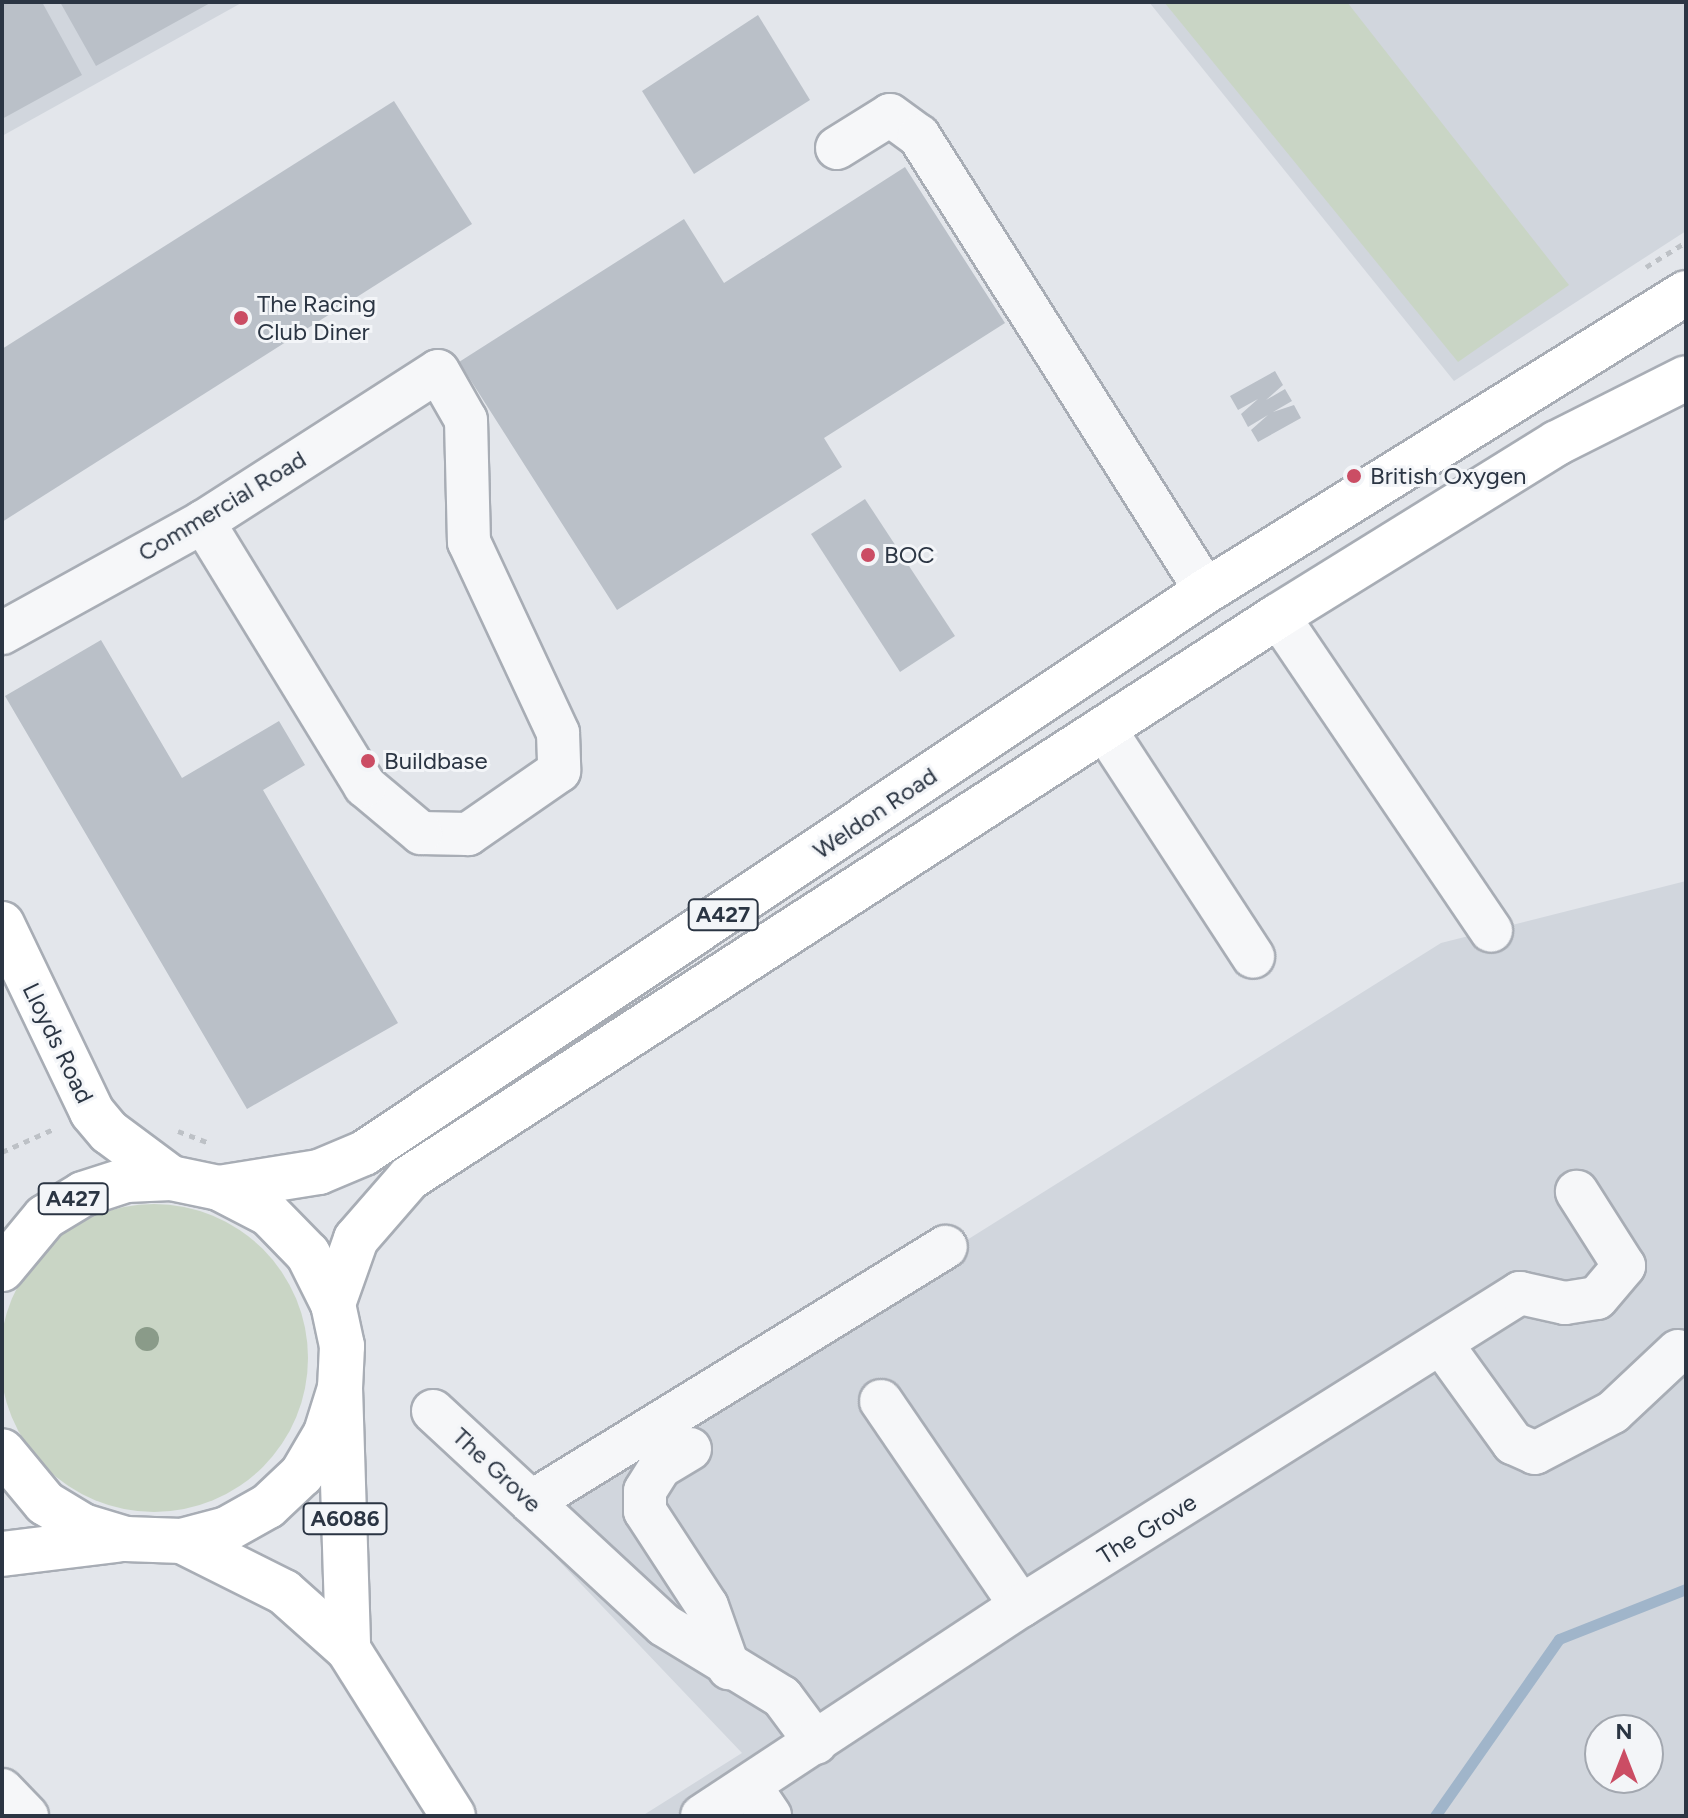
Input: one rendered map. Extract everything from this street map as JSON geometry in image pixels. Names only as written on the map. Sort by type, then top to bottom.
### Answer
[{"type":"main road","name":"Weldon Road","points":[[219,1188],[319,1172],[364,1153],[1206,591],[1686,293]]},
{"type":"main road","name":"A427","points":[[333,1304],[356,1239],[409,1178],[1278,616],[1557,443],[1629,403],[1686,378]]},
{"type":"main road","name":"Lloyds Road","points":[[2,924],[92,1112],[109,1132],[171,1178]]},
{"type":"main road","name":"A427","points":[[2,1269],[45,1217],[83,1194],[126,1180],[171,1178],[219,1188],[269,1214],[308,1254],[333,1304],[342,1346],[340,1388],[326,1433],[302,1474],[241,1522],[182,1541],[126,1539],[2,1554]]},
{"type":"main road","name":"A6086","points":[[340,1388],[348,1649]]},
{"type":"main road","name":"A427","points":[[2,1451],[45,1503],[83,1526],[126,1539]]},
{"type":"main road","points":[[182,1541],[284,1592],[348,1649],[453,1816]]},
{"type":"street","points":[[837,148],[890,115],[919,136],[1206,591]]},
{"type":"street","name":"Commercial Road","points":[[2,633],[203,522],[438,371],[466,420],[469,542],[558,733],[559,771],[468,834],[421,833],[365,786],[203,522]]},
{"type":"street","points":[[1278,616],[1491,931]]},
{"type":"street","points":[[1104,728],[1253,957]]},
{"type":"street","name":"The Grove","points":[[702,1816],[760,1801],[816,1743],[1021,1606],[1443,1346],[1520,1293],[1565,1303],[1597,1298],[1624,1266],[1577,1192]]},
{"type":"street","points":[[531,1502],[946,1247]]},
{"type":"street","points":[[1443,1346],[1513,1443],[1535,1453],[1626,1403],[1678,1351]]},
{"type":"street","points":[[881,1401],[1021,1606]]},
{"type":"street","name":"The Grove","points":[[433,1411],[664,1625],[729,1668],[782,1697],[816,1743]]},
{"type":"street","points":[[690,1449],[660,1467],[645,1491],[645,1511],[707,1606],[729,1668]]},
{"type":"street","points":[[2,1790],[27,1816]]},
{"type":"path","points":[[2,1152],[70,1122]]},
{"type":"path","points":[[170,1127],[225,1145]]},
{"type":"shaded area","points":[[2,2],[243,2],[2,136]]},
{"type":"shaded area","points":[[1149,2],[1686,2],[1686,231],[1454,381]]},
{"type":"shaded area","points":[[1686,881],[1686,1816],[642,1816],[742,1753],[520,1520],[1441,943]]},
{"type":"green space","points":[[1164,2],[1347,2],[1569,285],[1458,362]]},
{"type":"green space","points":[[139,1204],[169,1204],[199,1210],[227,1222],[252,1239],[273,1260],[290,1285],[302,1313],[308,1373],[297,1417],[282,1444],[263,1467],[240,1486],[213,1501],[169,1512],[139,1512],[109,1506],[81,1494],[56,1477],[35,1456],[18,1431],[6,1403],[0,1373],[0,1343],[6,1313],[18,1285],[35,1260],[56,1239],[81,1222],[109,1210]]},
{"type":"building","points":[[2,2],[42,2],[82,75],[2,119]]},
{"type":"building","points":[[60,2],[212,2],[96,66]]},
{"type":"building","points":[[758,15],[810,100],[694,174],[642,91]]},
{"type":"building","points":[[394,101],[472,224],[2,522],[2,349]]},
{"type":"building","points":[[905,167],[1005,323],[824,438],[842,467],[617,610],[459,362],[684,219],[724,283]]},
{"type":"building","points":[[1275,371],[1283,385],[1266,400],[1285,389],[1292,401],[1273,412],[1294,405],[1301,418],[1258,442],[1251,430],[1268,415],[1248,427],[1241,414],[1258,399],[1238,410],[1230,396]]},
{"type":"building","points":[[865,499],[955,636],[900,672],[811,534]]},
{"type":"building","points":[[101,640],[182,778],[279,721],[305,765],[263,790],[398,1023],[247,1109],[5,696]]},
{"type":"waterway","points":[[1435,1816],[1559,1639],[1686,1589]]},
{"type":"place","name":"The Racing Club Diner","points":[[241,318]]},
{"type":"place","name":"British Oxygen","points":[[1354,476]]},
{"type":"place","name":"BOC","points":[[868,555]]},
{"type":"place","name":"Buildbase","points":[[368,761]]}]
